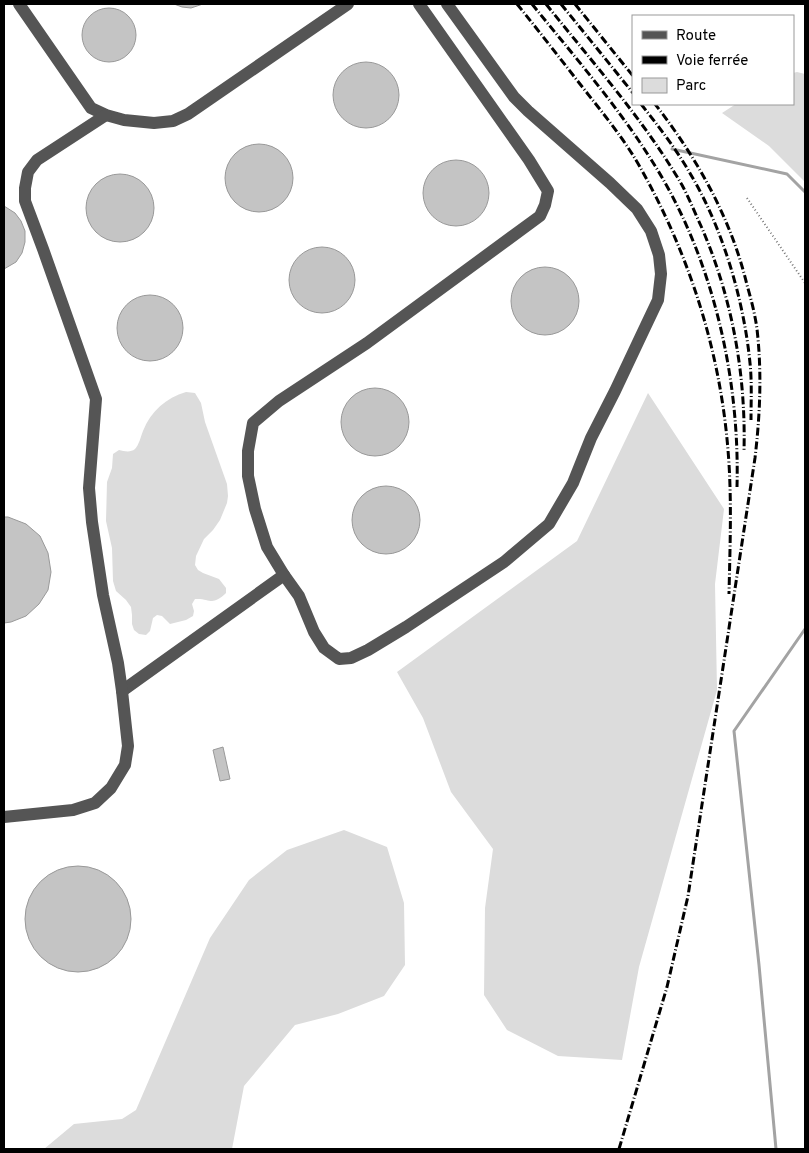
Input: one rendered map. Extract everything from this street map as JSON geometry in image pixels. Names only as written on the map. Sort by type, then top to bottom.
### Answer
[{"type":"lane","points":[[19,4],[91,108],[124,120],[154,123],[173,121],[188,114],[348,4]]},
{"type":"lane","points":[[419,4],[529,160],[548,191],[540,216],[367,343],[279,401],[253,423],[248,451],[248,476],[255,509],[267,547],[299,596],[314,632],[324,648],[339,659],[351,658],[368,650],[406,627],[504,562],[549,524],[573,483],[591,438],[658,300],[661,274],[659,255],[651,231],[637,209],[514,97],[447,4]]},
{"type":"lane","points":[[4,817],[72,810],[94,803],[111,788],[125,765],[128,746],[118,663],[103,595],[92,522],[89,488],[96,399],[44,248],[25,201],[28,172],[37,160],[106,115]]},
{"type":"lane","points":[[122,691],[284,575]]},
{"type":"path","points":[[747,198],[805,283]]},
{"type":"green space","points":[[794,73],[805,74],[805,182],[769,146],[722,113],[734,105],[794,105]]},
{"type":"green space","points":[[186,392],[195,393],[201,403],[205,422],[227,484],[228,496],[220,520],[204,539],[196,556],[195,565],[203,573],[219,579],[226,588],[226,593],[214,601],[195,599],[192,604],[193,616],[186,620],[170,624],[162,616],[157,615],[153,618],[150,631],[146,635],[139,634],[134,630],[132,624],[131,607],[116,591],[113,581],[112,548],[106,521],[107,482],[112,468],[113,454],[119,450],[129,451],[135,449],[146,424],[155,411],[172,398]]},
{"type":"green space","points":[[648,393],[724,509],[715,584],[717,690],[639,967],[622,1060],[558,1056],[507,1030],[484,995],[485,908],[493,849],[451,792],[423,718],[397,672],[577,541]]},
{"type":"green space","points":[[344,830],[387,847],[404,903],[405,965],[384,996],[338,1014],[295,1025],[244,1086],[232,1149],[44,1149],[74,1124],[122,1119],[136,1110],[210,938],[249,880],[287,850]]},
{"type":"building","points":[[174,4],[203,4],[191,8]]},
{"type":"building","points":[[104,8],[114,8],[124,12],[132,20],[136,35],[132,50],[124,58],[114,62],[104,62],[94,58],[86,50],[82,40],[82,30],[86,20],[94,12]]},
{"type":"building","points":[[359,62],[373,62],[385,67],[394,76],[399,88],[397,108],[390,119],[373,128],[359,128],[347,123],[338,114],[333,102],[333,88],[338,76],[347,67]]},
{"type":"building","points":[[259,144],[272,147],[283,154],[290,165],[293,178],[290,191],[283,202],[272,209],[259,212],[246,209],[235,202],[228,191],[225,178],[228,165],[235,154],[246,147]]},
{"type":"building","points":[[449,160],[463,160],[475,165],[484,174],[489,186],[487,206],[480,217],[463,226],[449,226],[437,221],[428,212],[423,200],[423,186],[428,174],[437,165]]},
{"type":"building","points":[[120,174],[133,177],[144,184],[151,195],[154,208],[151,221],[144,232],[133,239],[120,242],[107,239],[96,232],[89,221],[86,208],[89,195],[96,184],[107,177]]},
{"type":"building","points":[[4,206],[15,213],[21,221],[25,231],[25,242],[22,253],[16,262],[4,269]]},
{"type":"building","points":[[315,247],[329,247],[341,252],[350,261],[355,273],[353,293],[346,304],[329,313],[315,313],[303,308],[294,299],[289,287],[289,273],[294,261],[303,252]]},
{"type":"building","points":[[545,267],[558,270],[569,277],[576,288],[579,301],[576,314],[569,325],[558,332],[545,335],[532,332],[521,325],[514,314],[511,301],[514,288],[521,277],[532,270]]},
{"type":"building","points":[[143,295],[157,295],[169,300],[178,309],[183,321],[181,341],[174,352],[157,361],[143,361],[131,356],[122,347],[117,335],[117,321],[122,309],[131,300]]},
{"type":"building","points":[[375,388],[388,391],[399,398],[406,409],[409,422],[406,435],[399,446],[388,453],[375,456],[362,453],[351,446],[344,435],[341,422],[344,409],[351,398],[362,391]]},
{"type":"building","points":[[386,486],[399,489],[410,496],[417,507],[420,520],[417,533],[410,544],[399,551],[386,554],[373,551],[362,544],[355,533],[352,520],[355,507],[362,496],[373,489]]},
{"type":"building","points":[[4,517],[26,524],[40,536],[48,553],[51,572],[48,590],[39,604],[26,616],[4,623]]},
{"type":"building","points":[[223,747],[230,779],[220,781],[213,750]]},
{"type":"building","points":[[78,866],[98,870],[116,881],[127,899],[131,919],[127,939],[116,957],[98,968],[78,972],[58,968],[40,957],[29,939],[25,919],[29,899],[40,881],[58,870]]},
{"type":"waterway","points":[[672,149],[787,174],[805,192]]},
{"type":"waterway","points":[[776,1149],[734,731],[805,629]]},
{"type":"railway","points":[[517,4],[604,114],[633,156],[658,200],[687,268],[710,339],[724,413],[730,486],[729,594]]},
{"type":"railway","points":[[532,4],[594,81],[638,140],[673,197],[691,236],[706,276],[727,360],[737,445],[737,487]]},
{"type":"railway","points":[[546,4],[617,92],[651,138],[690,200],[712,253],[729,308],[735,336],[742,393],[744,451]]},
{"type":"railway","points":[[561,4],[632,92]]},
{"type":"railway","points":[[575,4],[632,75]]},
{"type":"railway","points":[[642,105],[686,166],[713,218],[722,242],[737,291],[747,339],[751,377],[751,420]]},
{"type":"railway","points":[[619,1149],[667,987],[688,896],[755,458],[760,394],[760,362],[756,323],[732,236],[698,167],[656,105]]}]
